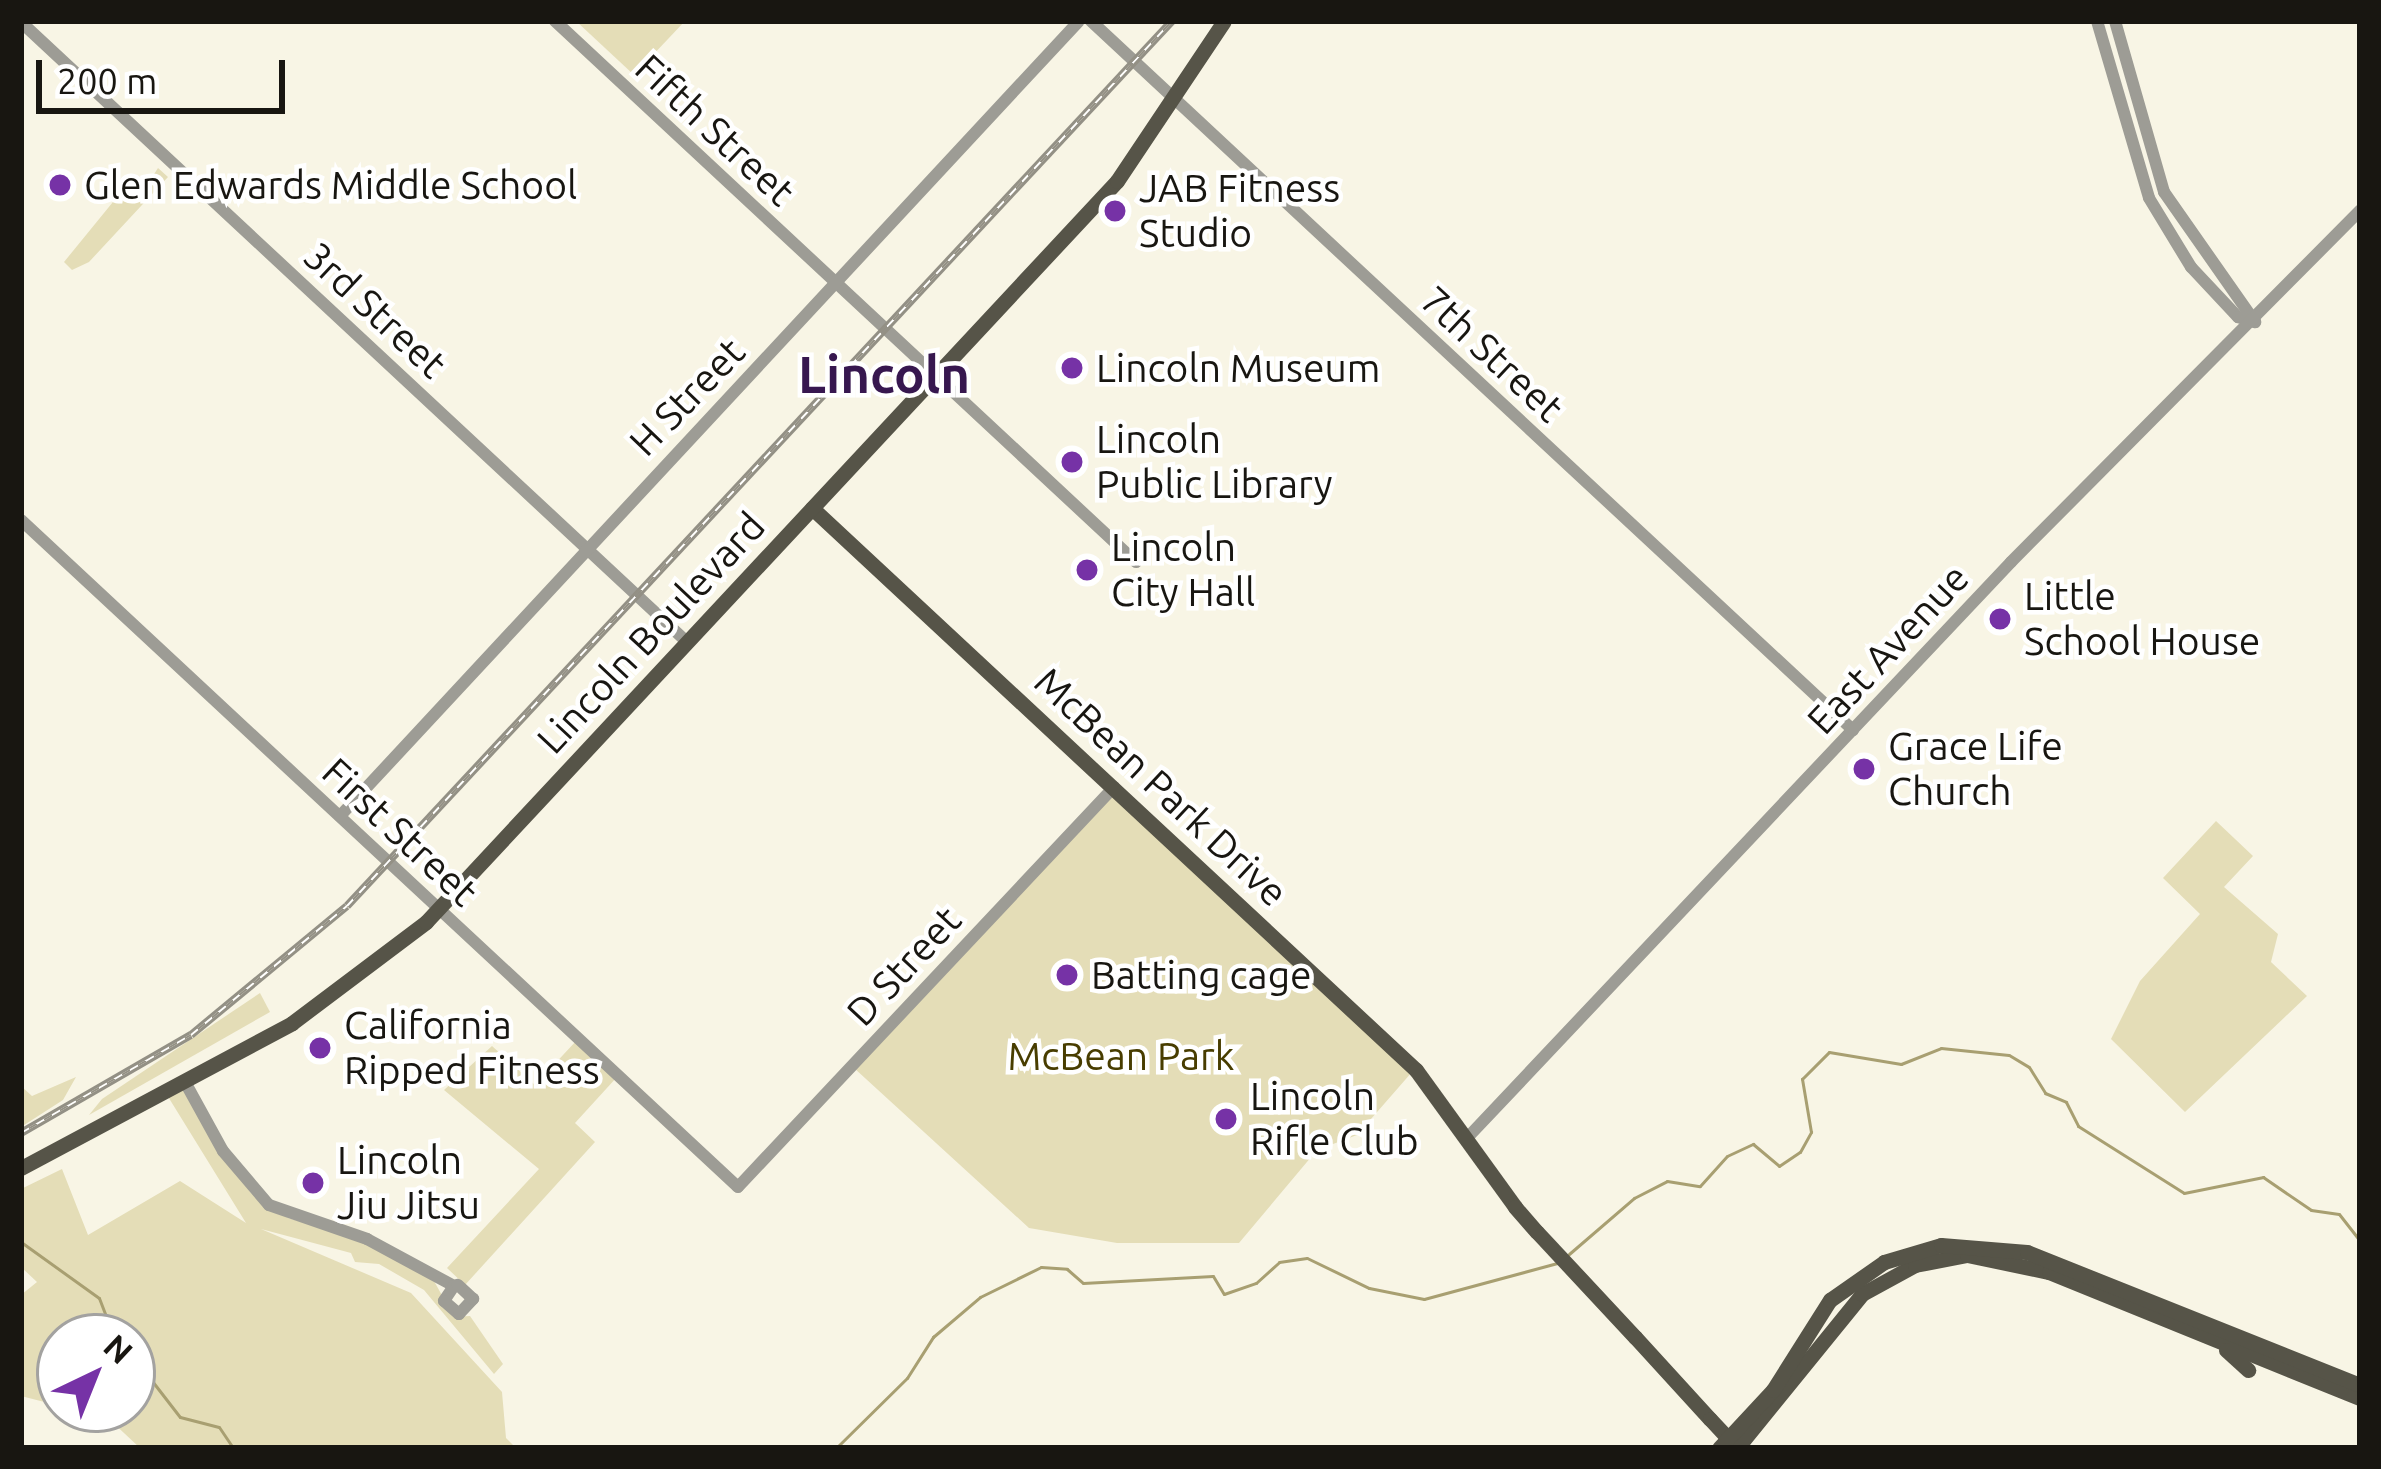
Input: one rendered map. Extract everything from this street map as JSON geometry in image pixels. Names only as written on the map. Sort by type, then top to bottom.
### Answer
[{"type":"main road","name":"Lincoln Boulevard","points":[[21,1168],[325,1002],[439,909],[1117,181],[1224,21]]},
{"type":"main road","name":"McBean Park Drive","points":[[812,508],[1414,1068],[1537,1232],[1730,1446]]},
{"type":"main road","points":[[1730,1446],[1831,1300],[1884,1262],[1941,1245],[2027,1252],[2267,1353],[2360,1398]]},
{"type":"main road","points":[[1730,1446],[1784,1399],[1843,1311],[1915,1265],[1967,1255],[2000,1258],[2360,1385]]},
{"type":"main road","points":[[2148,1312],[2238,1355],[2248,1370]]},
{"type":"street","name":"Fifth Street","points":[[555,21],[1136,562]]},
{"type":"street","name":"H Street","points":[[340,816],[1078,21]]},
{"type":"street","name":"7th Street","points":[[1090,21],[1853,730]]},
{"type":"street","points":[[2097,21],[2149,198],[2191,267],[2238,317],[2254,322]]},
{"type":"street","points":[[2115,21],[2153,165],[2177,218]]},
{"type":"street","name":"3rd Street","points":[[21,22],[687,642]]},
{"type":"street","points":[[2149,198],[2177,218],[2249,305],[2254,322]]},
{"type":"street","name":"East Avenue","points":[[1469,1136],[1853,730],[2360,211]]},
{"type":"street","points":[[2249,305],[2268,308]]},
{"type":"street","points":[[2238,317],[2242,335]]},
{"type":"street","name":"First Street","points":[[21,520],[738,1187]]},
{"type":"street","name":"D Street","points":[[738,1187],[1114,787]]},
{"type":"street","points":[[185,1082],[223,1151],[263,1200],[368,1239],[452,1290]]},
{"type":"green space","points":[[576,21],[685,21],[634,75]]},
{"type":"green space","points":[[158,168],[168,177],[89,262],[72,270],[64,262],[126,186],[147,185]]},
{"type":"green space","name":"McBean Park","points":[[1112,792],[1412,1072],[1357,1135],[1317,1150],[1239,1243],[1117,1243],[1029,1228],[854,1068]]},
{"type":"green space","points":[[2216,821],[2253,856],[2224,887],[2278,934],[2271,962],[2307,996],[2185,1112],[2111,1039],[2140,981],[2200,914],[2163,878]]},
{"type":"green space","points":[[260,993],[270,1012],[89,1115],[102,1099]]},
{"type":"green space","points":[[577,1040],[617,1077],[575,1123],[595,1142],[465,1285],[447,1268],[539,1169],[444,1090],[492,1046],[535,1085]]},
{"type":"green space","points":[[76,1077],[63,1100],[21,1127],[21,1086],[32,1096]]},
{"type":"green space","points":[[184,1087],[251,1193],[288,1218],[360,1239],[434,1281],[454,1317],[470,1316],[503,1364],[494,1374],[424,1290],[379,1264],[355,1262],[351,1253],[261,1229],[411,1293],[502,1392],[506,1438],[516,1448],[140,1448],[124,1433],[156,1433],[156,1313],[36,1313],[36,1400],[21,1396],[21,1295],[37,1282],[21,1267],[21,1189],[62,1169],[88,1235],[180,1181],[246,1223],[167,1095]]},
{"type":"waterway","points":[[1569,1254],[1634,1198],[1667,1181],[1700,1186],[1727,1156],[1753,1144],[1779,1166],[1800,1152],[1811,1132],[1802,1079],[1829,1052],[1901,1064],[1941,1048],[2009,1055],[2029,1067],[2045,1093],[2066,1102],[2078,1126],[2184,1193],[2263,1177],[2311,1210],[2339,1214],[2360,1241]]},
{"type":"waterway","points":[[21,1242],[99,1298],[105,1313]]},
{"type":"waterway","points":[[836,1448],[907,1378],[933,1337],[980,1297],[1041,1267],[1067,1269],[1083,1283],[1213,1276],[1224,1294],[1256,1283],[1279,1262],[1307,1258],[1369,1288],[1424,1299],[1557,1263]]},
{"type":"waterway","points":[[156,1386],[180,1417],[219,1427],[233,1448]]},
{"type":"railway","points":[[21,1133],[191,1035],[347,906],[1172,21]]},
{"type":"place","name":"Glen Edwards Middle School","points":[[60,185]]},
{"type":"place","name":"JAB Fitness Studio","points":[[1115,211]]},
{"type":"place","name":"Lincoln Museum","points":[[1072,368]]},
{"type":"place","name":"Lincoln Public Library","points":[[1072,462]]},
{"type":"place","name":"Lincoln City Hall","points":[[1087,570]]},
{"type":"place","name":"Little School House","points":[[2000,619]]},
{"type":"place","name":"Grace Life Church","points":[[1864,769]]},
{"type":"place","name":"Batting cage","points":[[1067,975]]},
{"type":"place","name":"California Ripped Fitness","points":[[320,1048]]},
{"type":"place","name":"Lincoln Rifle Club","points":[[1226,1119]]},
{"type":"place","name":"Lincoln Jiu Jitsu","points":[[313,1183]]},
{"type":"district","name":"Lincoln","points":[[884,374]]}]
